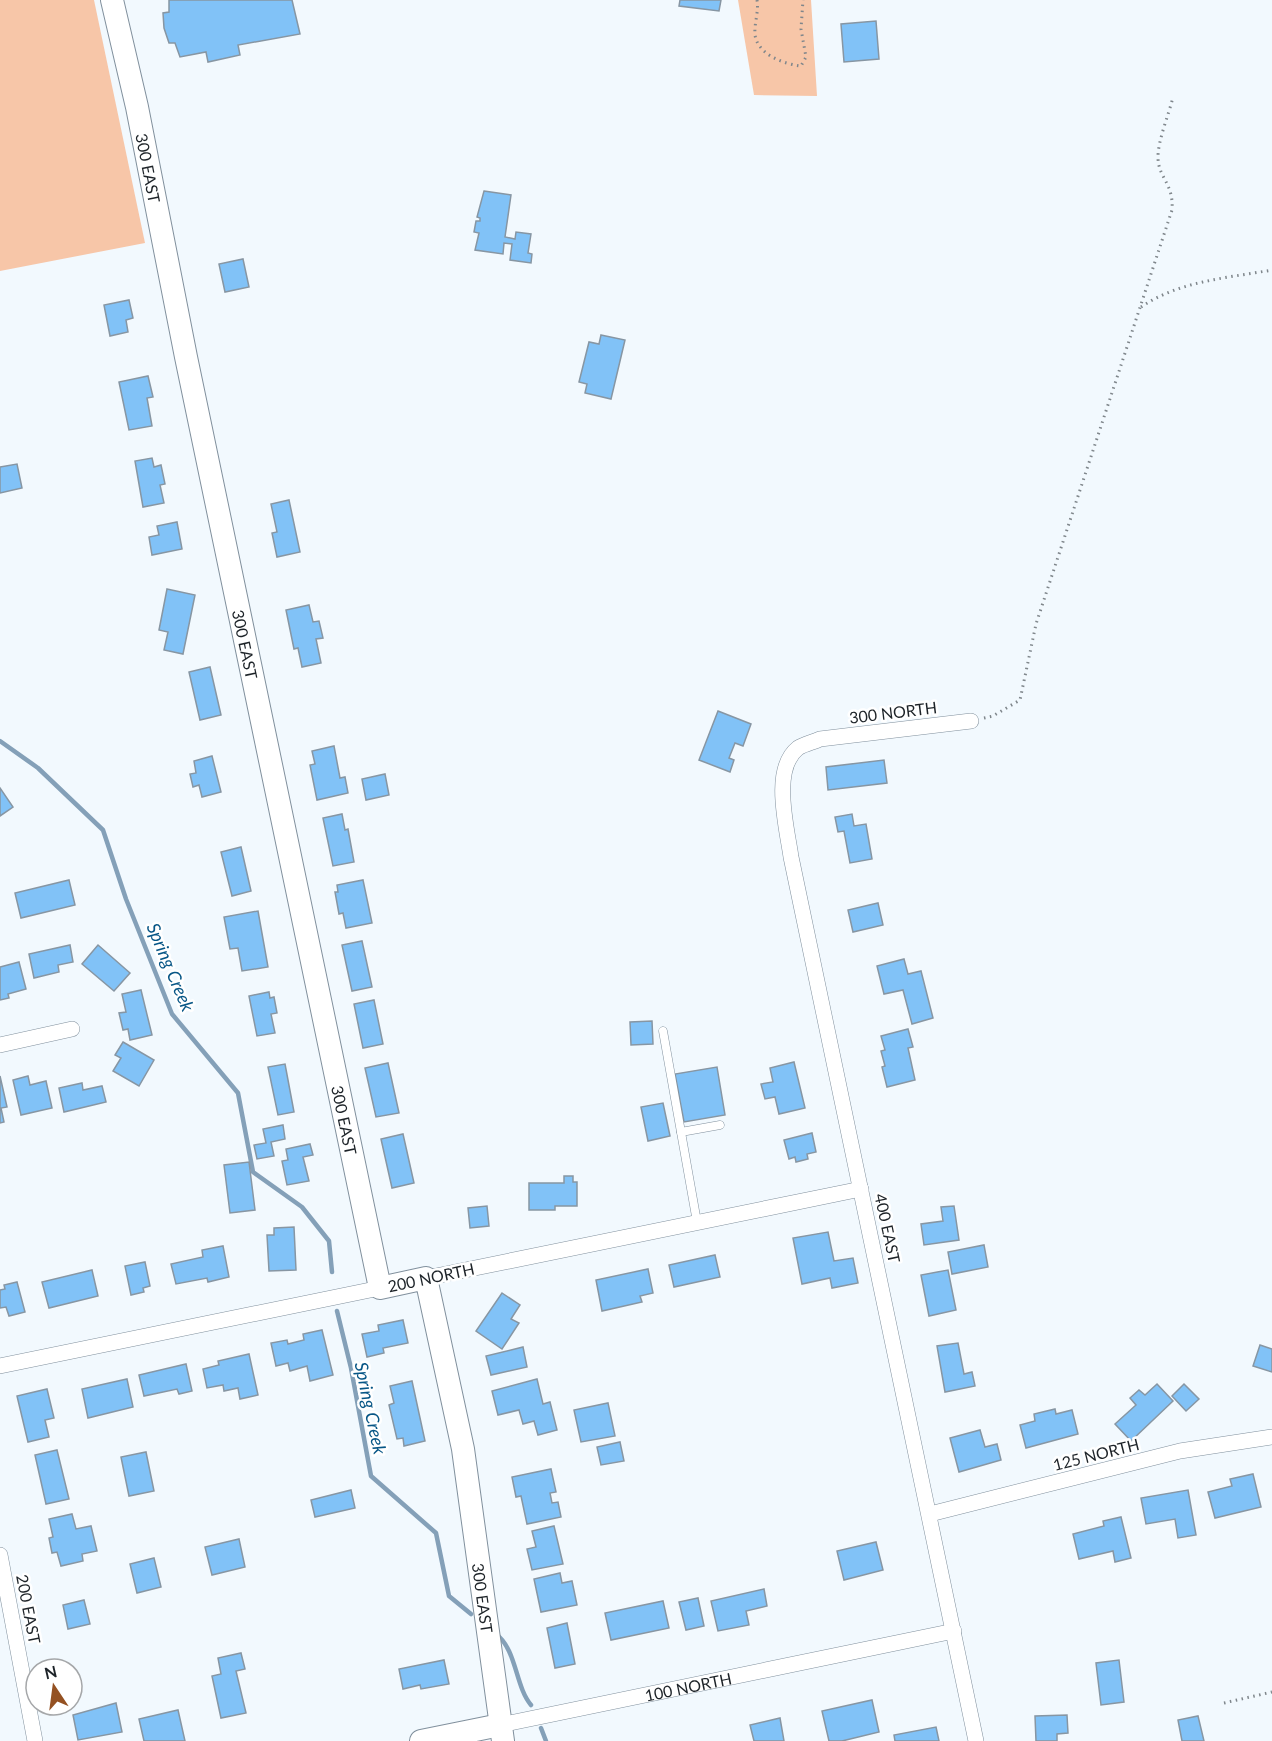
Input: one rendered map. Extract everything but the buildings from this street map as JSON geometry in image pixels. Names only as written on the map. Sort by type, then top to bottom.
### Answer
[{"type":"street","name":"300 EAST","points":[[112,0],[137,107],[186,357],[380,1288]]},
{"type":"street","name":"300 NORTH","points":[[820,739],[971,721]]},
{"type":"street","name":"400 EAST","points":[[820,739],[798,748],[785,765],[782,796],[791,857],[976,1741]]},
{"type":"street","points":[[0,1045],[72,1029]]},
{"type":"street","name":"200 NORTH","points":[[0,1366],[861,1189]]},
{"type":"street","name":"300 EAST","points":[[426,1278],[463,1449],[502,1733]]},
{"type":"street","name":"125 NORTH","points":[[930,1515],[1180,1452],[1272,1437]]},
{"type":"street","name":"200 EAST","points":[[0,1555],[35,1741]]},
{"type":"street","name":"100 NORTH","points":[[421,1741],[502,1733],[954,1631]]},
{"type":"lane","points":[[663,1031],[697,1222]]},
{"type":"lane","points":[[681,1132],[720,1125]]},
{"type":"path","points":[[757,0],[755,36],[760,44],[766,52],[783,64],[801,66],[806,57],[801,29],[802,0]]},
{"type":"path","points":[[971,721],[993,716],[1020,700],[1036,624],[1172,210],[1173,194],[1162,173],[1158,156],[1173,97]]},
{"type":"path","points":[[1139,308],[1160,294],[1186,286],[1272,270]]},
{"type":"path","points":[[1224,1703],[1272,1692]]},
{"type":"shaded area","points":[[0,0],[94,0],[145,243],[0,271]]},
{"type":"shaded area","points":[[738,0],[811,0],[817,96],[754,95]]},
{"type":"waterway","name":"Spring Creek","points":[[0,741],[38,768],[103,830],[126,899],[172,1014],[238,1093],[253,1172],[302,1207],[329,1241],[332,1272]]},
{"type":"waterway","name":"Spring Creek","points":[[337,1311],[351,1368],[371,1476],[436,1533],[449,1596],[471,1614]]},
{"type":"waterway","name":"Spring Creek","points":[[496,1634],[508,1649],[522,1688],[531,1705]]},
{"type":"waterway","name":"Spring Creek","points":[[541,1728],[546,1741]]}]
